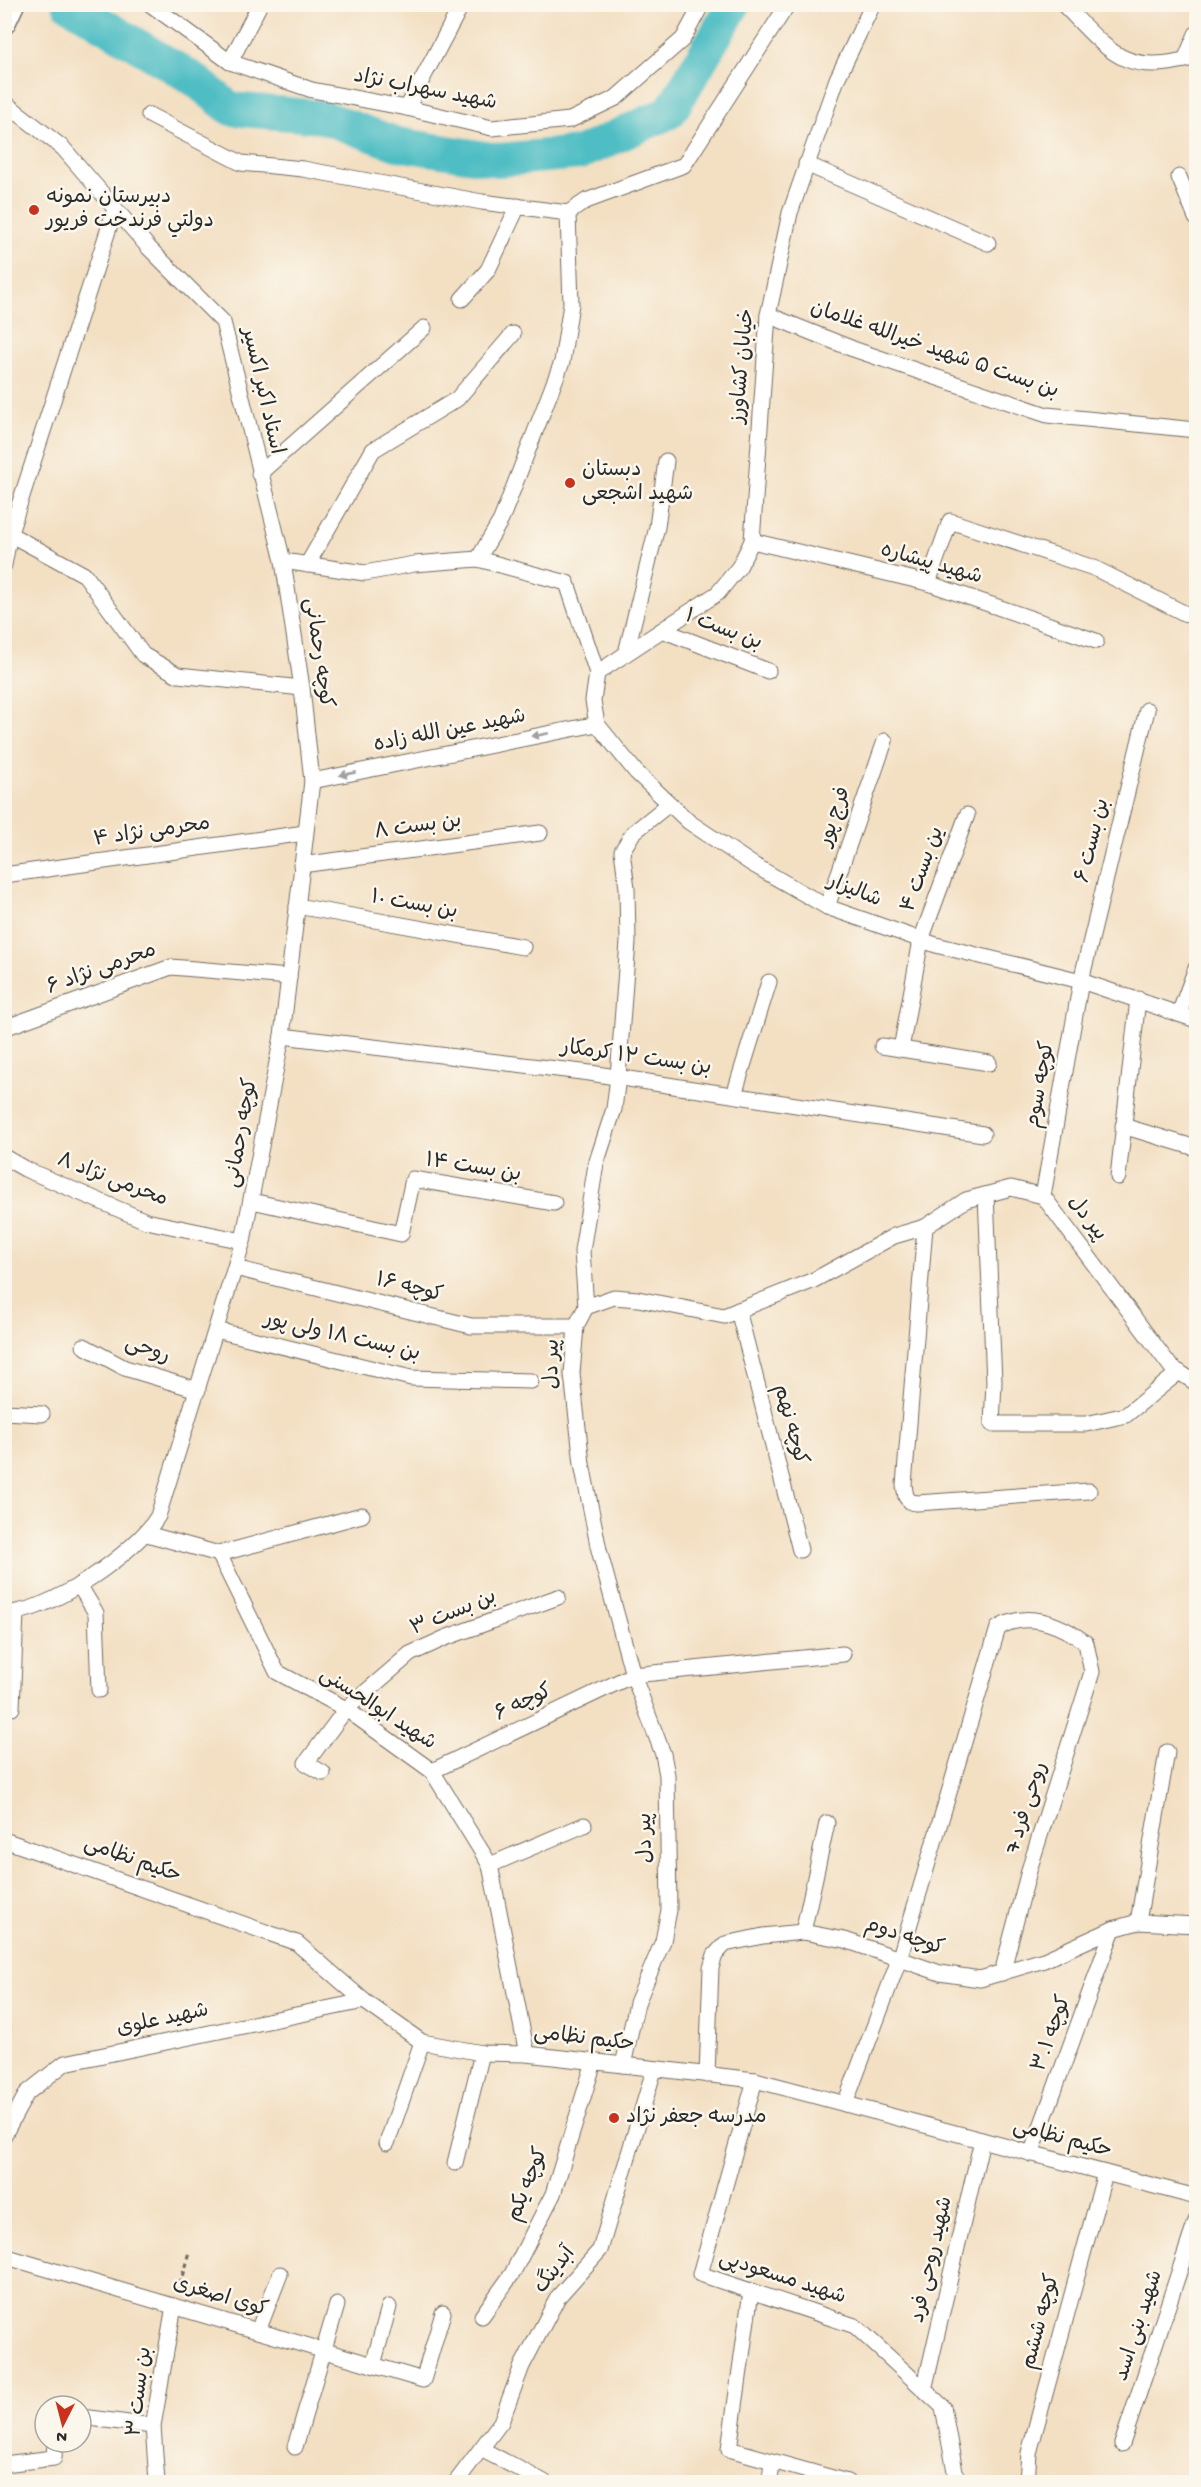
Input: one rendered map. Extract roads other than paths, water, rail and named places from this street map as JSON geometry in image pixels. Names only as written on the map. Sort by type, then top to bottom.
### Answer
[{"type":"street","name":"شهید سهراب نژاد","points":[[150,4],[230,62],[312,90],[407,108],[492,128],[570,120],[616,98],[683,39],[702,4]]},
{"type":"street","points":[[230,62],[260,4]]},
{"type":"street","points":[[407,108],[462,4]]},
{"type":"street","points":[[149,115],[241,163],[303,169],[568,213],[586,201],[684,165],[788,4]]},
{"type":"street","name":"خیابان کشاورز","points":[[597,673],[718,593],[739,567],[752,541],[768,315],[790,213],[837,79],[873,4]]},
{"type":"street","points":[[1063,4],[1103,46],[1126,61],[1160,66],[1191,58],[1197,34]]},
{"type":"street","name":"استاد اکبر اکسیر","points":[[4,102],[63,148],[149,248],[223,321],[259,474],[283,561]]},
{"type":"street","points":[[806,164],[988,243]]},
{"type":"street","points":[[1179,177],[1197,218]]},
{"type":"street","points":[[462,299],[488,270],[518,206]]},
{"type":"street","points":[[4,566],[7,532],[115,209]]},
{"type":"street","points":[[478,559],[501,520],[562,362],[571,304],[568,213]]},
{"type":"street","name":"بن بست ۵ شهید خیرالله غلامان","points":[[768,315],[853,349],[1047,415],[1197,430]]},
{"type":"street","points":[[259,474],[424,328]]},
{"type":"street","points":[[307,565],[373,450],[458,399],[513,334]]},
{"type":"street","points":[[627,653],[657,527],[666,461]]},
{"type":"street","points":[[928,583],[950,521],[1094,568],[1197,619]]},
{"type":"street","points":[[7,532],[85,574],[143,655],[178,675],[302,688]]},
{"type":"street","name":"شهید پیشاره","points":[[752,541],[928,583],[1096,641]]},
{"type":"street","points":[[283,561],[364,573],[414,564],[478,559],[567,584],[597,673],[593,701],[597,724]]},
{"type":"street","name":"کوچه رحمانی","points":[[10,1613],[35,1609],[79,1585],[147,1534],[158,1516],[243,1241],[282,1036],[312,781],[302,688],[283,561]]},
{"type":"street","name":"بن بست ۱","points":[[662,630],[768,671]]},
{"type":"street","name":"بن بست ۶","points":[[1081,981],[1147,710]]},
{"type":"street","name":"شهید عین الله زاده","points":[[312,781],[597,724]]},
{"type":"street","name":"شالیزار","points":[[597,724],[636,772],[689,822],[752,864],[827,907],[921,940],[1081,981],[1197,1020]]},
{"type":"street","name":"فرج پور","points":[[827,907],[885,741]]},
{"type":"street","points":[[586,1307],[582,1251],[596,1164],[614,1109],[618,1077],[628,942],[627,888],[622,851],[633,833],[669,804]]},
{"type":"street","name":"ین بست ۴","points":[[901,1049],[921,940],[967,815]]},
{"type":"street","name":"محرمی نژاد ۴","points":[[4,874],[305,833]]},
{"type":"street","name":"بن بست ۸","points":[[301,865],[540,833]]},
{"type":"street","name":"بن بست ۱۰","points":[[297,906],[523,946]]},
{"type":"street","name":"محرمی نژاد ۶","points":[[4,1028],[171,967],[289,977]]},
{"type":"street","points":[[1179,1014],[1197,968]]},
{"type":"street","name":"کوچه سوم","points":[[1043,1196],[1081,981]]},
{"type":"street","points":[[734,1095],[770,982]]},
{"type":"street","points":[[1118,1177],[1138,999]]},
{"type":"street","name":"بن بست ۱۲ کرمکار","points":[[282,1036],[618,1077],[983,1134]]},
{"type":"street","points":[[882,1046],[989,1063]]},
{"type":"street","points":[[1123,1126],[1197,1148]]},
{"type":"street","name":"محرمی نژاد ۸","points":[[4,1156],[25,1169],[146,1221],[243,1241]]},
{"type":"street","name":"بن بست ۱۴","points":[[252,1201],[401,1234],[413,1179],[554,1203]]},
{"type":"street","name":"پیر دل","points":[[623,2065],[637,2003],[663,1941],[669,1910],[667,1775],[663,1754],[633,1675],[600,1550],[582,1464],[572,1374],[576,1326],[586,1307],[614,1297],[638,1299],[724,1316],[814,1280],[894,1236],[925,1227],[966,1200],[1011,1188],[1043,1196],[1171,1367],[1197,1383]]},
{"type":"street","points":[[986,1195],[994,1382],[992,1424],[1086,1424],[1126,1415],[1179,1371]]},
{"type":"street","points":[[925,1227],[904,1485],[906,1497],[911,1502],[917,1503],[1089,1491]]},
{"type":"street","name":"کوچه ۱۶","points":[[235,1268],[471,1326],[576,1326]]},
{"type":"street","name":"کوچه نهم","points":[[738,1310],[800,1550]]},
{"type":"street","name":"بن بست ۱۸ ولی پور","points":[[216,1330],[411,1378],[531,1381]]},
{"type":"street","name":"روحی","points":[[84,1346],[125,1368],[198,1390]]},
{"type":"street","points":[[4,1412],[42,1414]]},
{"type":"street","points":[[147,1534],[219,1554],[363,1515]]},
{"type":"street","name":"شهید ابوالحسنی","points":[[219,1554],[277,1672],[346,1709],[432,1771],[490,1865],[528,2054]]},
{"type":"street","points":[[79,1585],[96,1613],[99,1690]]},
{"type":"street","name":"بن بست ۳","points":[[323,1773],[306,1763],[346,1709],[410,1654],[445,1638],[558,1597]]},
{"type":"street","points":[[10,1613],[12,1708]]},
{"type":"street","name":"روحی فرد 7","points":[[899,1960],[998,1628],[1020,1618],[1051,1624],[1086,1643],[1091,1656],[1092,1672],[1030,1867],[1002,1973]]},
{"type":"street","name":"کوچه ۶","points":[[432,1771],[633,1675],[843,1654]]},
{"type":"street","points":[[1138,1922],[1167,1752]]},
{"type":"street","points":[[803,1932],[827,1823]]},
{"type":"street","points":[[490,1865],[584,1825]]},
{"type":"street","name":"حکیم نظامی","points":[[4,1840],[297,1943],[364,2001],[422,2042],[482,2053],[528,2054],[755,2080],[1197,2197]]},
{"type":"street","name":"کوچه دوم","points":[[707,2075],[711,1968],[715,1955],[725,1944],[763,1936],[803,1932],[845,1940],[940,1973],[980,1979],[1044,1960],[1113,1929],[1138,1922],[1197,1925]]},
{"type":"street","name":"کوچه ۳.۱","points":[[1031,2154],[1113,1929]]},
{"type":"street","points":[[845,2104],[899,1960]]},
{"type":"street","name":"شهید علوی","points":[[4,2135],[27,2093],[64,2063],[364,2001]]},
{"type":"street","points":[[387,2143],[422,2042]]},
{"type":"street","points":[[455,2163],[482,2053]]},
{"type":"street","name":"کوچه یکم","points":[[482,2316],[512,2274],[553,2194],[594,2062]]},
{"type":"street","name":"آبدینگ","points":[[456,2482],[501,2422],[522,2366],[558,2298],[600,2250],[654,2070]]},
{"type":"street","name":"شهید مسعودپی","points":[[755,2080],[700,2274],[855,2326],[943,2407],[957,2482]]},
{"type":"street","name":"شهید روحی فرد","points":[[924,2390],[982,2140]]},
{"type":"street","name":"کوچه ششم","points":[[1027,2482],[1029,2453],[1105,2173]]},
{"type":"street","name":"شهید بنی اسد","points":[[1122,2444],[1197,2221]]},
{"type":"street","name":"کوی اصغری","points":[[4,2256],[423,2380],[443,2313]]},
{"type":"street","points":[[258,2331],[280,2274]]},
{"type":"street","points":[[751,2291],[729,2449],[847,2482]]},
{"type":"street","points":[[295,2447],[337,2305]]},
{"type":"street","name":"بن بست ۳","points":[[158,2482],[153,2426],[174,2306]]},
{"type":"street","points":[[373,2365],[389,2307]]},
{"type":"street","points":[[93,2418],[153,2426]]},
{"type":"street","points":[[481,2449],[544,2482]]},
{"type":"street","points":[[4,2464],[54,2458],[54,2454]]},
{"type":"street","points":[[770,2482],[772,2461]]},
{"type":"waterway","points":[[69,4],[195,80],[231,109],[323,117],[397,144],[498,160],[580,153],[670,112],[734,4]]},
{"type":"place","name":"دبیرستان نمونه دولتي فرندخت فريور","points":[[34,210]]},
{"type":"place","name":"دبستان شهید اشجعی","points":[[570,483]]},
{"type":"place","name":"مدرسه جعفر نژاد","points":[[614,2118]]}]
